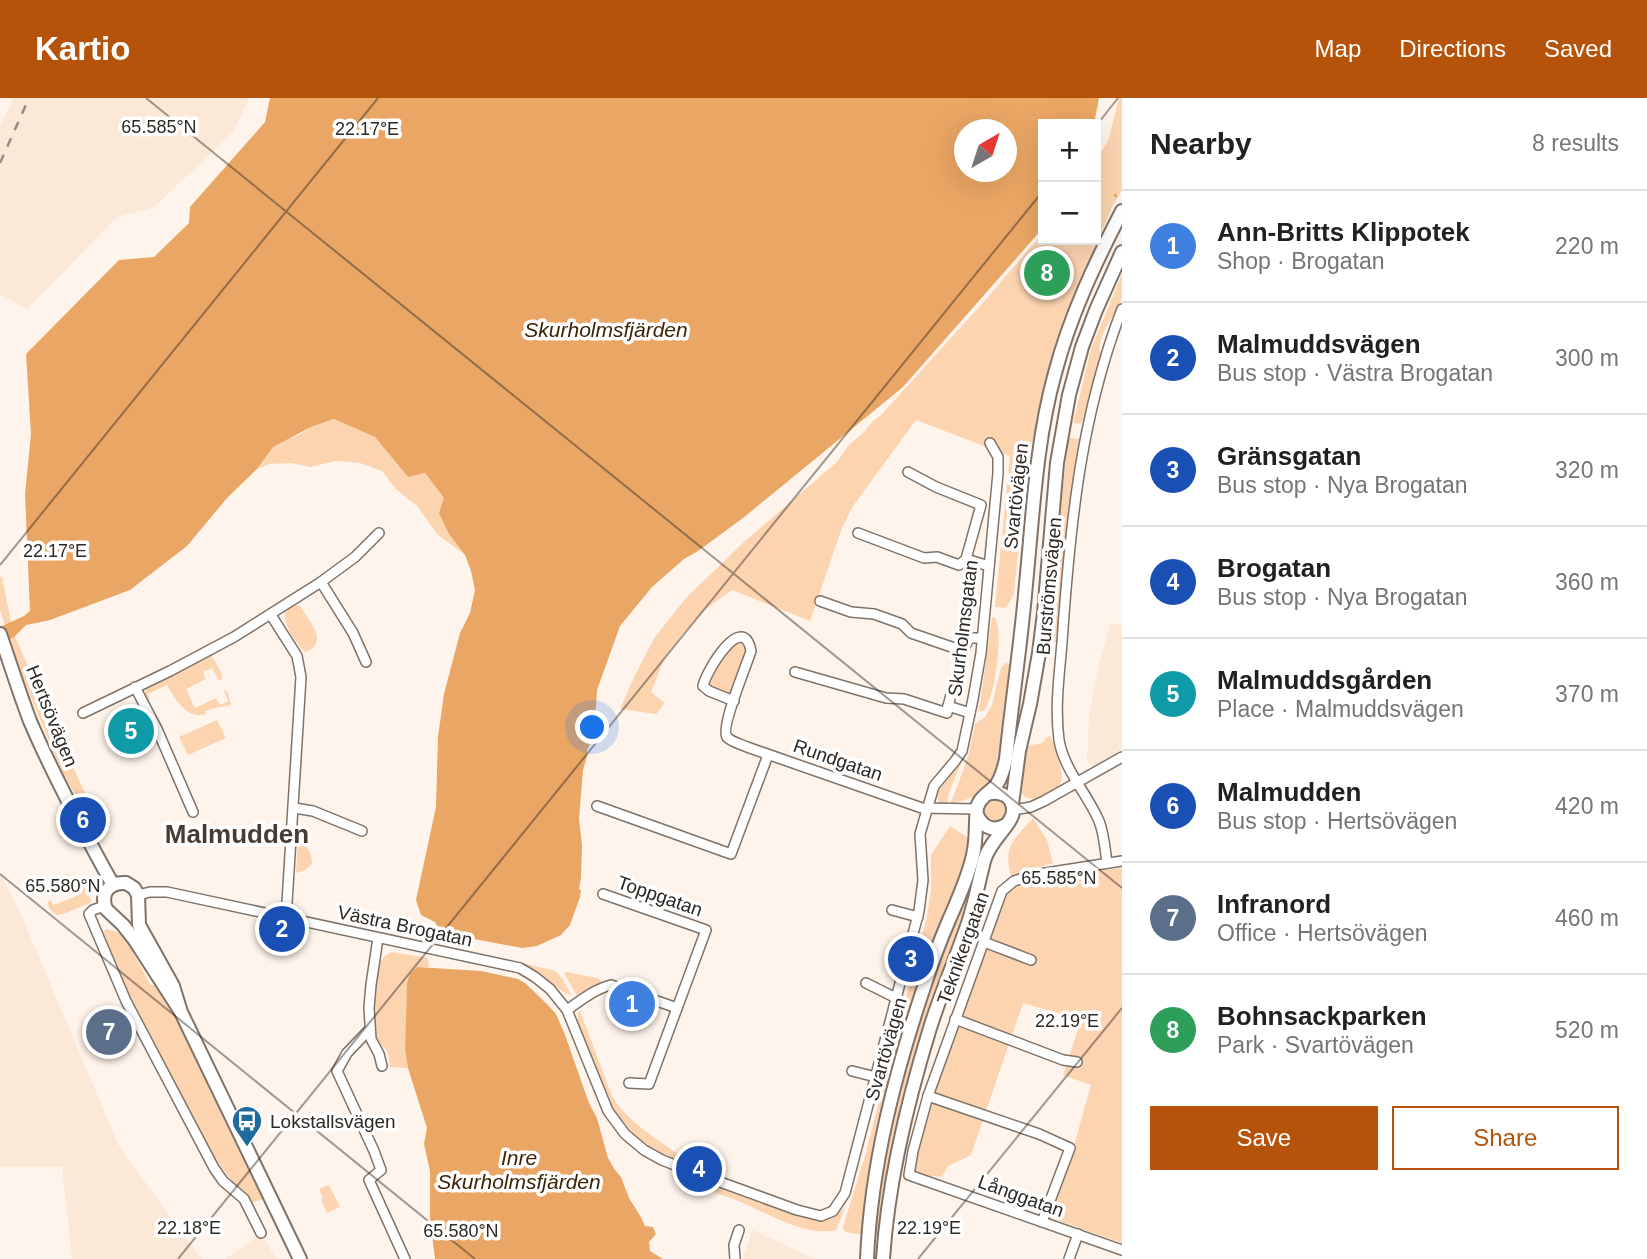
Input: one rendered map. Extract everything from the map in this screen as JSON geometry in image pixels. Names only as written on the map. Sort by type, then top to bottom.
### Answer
[{"type":"main road","name":"Svartövägen","points":[[987,794],[1001,776],[1006,759],[1038,463],[1054,373],[1082,293],[1122,211]]},
{"type":"main road","name":"Svartövägen","points":[[1013,807],[1019,751],[1039,653],[1057,463],[1069,396],[1082,347],[1122,252]]},
{"type":"main road","name":"Hertsövägen","points":[[2,640],[46,757],[81,828],[113,884]]},
{"type":"main road","points":[[995,792],[1008,797],[1013,807],[1012,818],[998,829],[990,828],[981,822],[977,812],[979,801],[987,794],[995,792]]},
{"type":"main road","name":"Svartövägen","points":[[867,1256],[875,1178],[899,1068],[925,982],[971,863],[976,841],[977,812]]},
{"type":"main road","name":"Svartövägen","points":[[883,1257],[903,1129],[930,1027],[968,922],[987,851],[1006,825]]},
{"type":"main road","points":[[181,1012],[173,986],[139,925],[138,901],[134,888],[126,883],[113,884],[106,891],[104,906],[124,925],[181,1012],[300,1259]]},
{"type":"main road","points":[[114,916],[128,917],[136,911],[138,901]]},
{"type":"street","name":"Burströmsvägen","points":[[1107,863],[1100,822],[1066,762],[1059,741],[1058,679],[1071,529],[1087,427],[1103,365],[1122,309]]},
{"type":"street","name":"Skurholmsgatan","points":[[876,1077],[918,917],[923,880],[920,834],[934,786],[962,751],[970,713],[982,638],[998,457],[990,443]]},
{"type":"street","points":[[858,533],[924,558],[937,557],[959,565],[966,559],[981,505],[936,488],[908,472]]},
{"type":"street","points":[[978,515],[993,519]]},
{"type":"street","points":[[83,713],[234,638],[321,582],[355,557],[379,533]]},
{"type":"street","points":[[966,559],[989,566]]},
{"type":"street","points":[[321,582],[353,633],[366,662]]},
{"type":"street","points":[[820,601],[851,612],[874,614],[902,624],[911,633],[963,651]]},
{"type":"street","points":[[271,615],[295,652],[301,677],[286,919]]},
{"type":"street","name":"Rundgatan","points":[[734,701],[703,686],[709,670],[728,643],[742,638],[749,643],[751,651],[734,701],[726,723],[726,735],[732,741],[928,809],[977,812]]},
{"type":"street","points":[[795,672],[886,698],[904,699],[947,713],[969,638],[982,638]]},
{"type":"street","points":[[135,687],[193,812]]},
{"type":"street","points":[[948,706],[970,713]]},
{"type":"street","points":[[597,806],[732,854],[768,755]]},
{"type":"street","points":[[1013,807],[1031,807],[1122,757]]},
{"type":"street","points":[[294,808],[313,811],[362,831]]},
{"type":"street","name":"Teknikergatan","points":[[909,1175],[928,1096],[1004,888],[1017,879],[1033,875],[1122,862]]},
{"type":"street","name":"Västra Brogatan","points":[[138,901],[150,892],[167,892],[520,968],[550,989],[567,1010],[608,1111],[619,1127],[638,1145],[668,1163],[797,1210],[821,1216],[833,1211],[845,1193],[876,1077]]},
{"type":"street","name":"Toppgatan","points":[[603,894],[706,930],[677,1008]]},
{"type":"street","points":[[104,906],[89,914],[126,1001],[214,1168],[223,1181],[244,1199],[261,1233]]},
{"type":"street","points":[[891,910],[918,917]]},
{"type":"street","points":[[378,938],[371,985],[370,1030],[382,1066]]},
{"type":"street","points":[[984,942],[1031,960]]},
{"type":"street","points":[[866,983],[896,998]]},
{"type":"street","points":[[567,1010],[591,993],[611,985],[677,1008],[649,1084],[629,1083]]},
{"type":"street","points":[[955,1019],[1063,1060],[1077,1062]]},
{"type":"street","points":[[370,1030],[347,1053],[337,1071],[381,1170],[369,1180],[405,1259]]},
{"type":"street","points":[[852,1071],[876,1077]]},
{"type":"street","points":[[928,1096],[1039,1134],[1070,1148],[1042,1222]]},
{"type":"street","name":"Långgatan","points":[[909,1175],[1122,1250]]},
{"type":"street","points":[[735,1259],[734,1245],[740,1230]]},
{"type":"street","points":[[1069,1259],[1078,1234]]},
{"type":"shaded area","points":[[13,98],[249,98],[233,132],[154,207],[117,217],[27,309],[0,294],[0,127]]},
{"type":"shaded area","points":[[1119,98],[1122,98],[1122,190],[1101,234],[1101,152],[1108,141]]},
{"type":"shaded area","points":[[1038,239],[1038,245],[1096,245],[1059,334],[1027,462],[1014,594],[1006,608],[995,607],[1010,456],[916,420],[853,506],[842,528],[810,621],[732,590],[706,609],[665,657],[651,692],[665,703],[656,714],[620,709],[655,637],[686,598],[745,541],[837,462],[849,445],[881,415]]},
{"type":"shaded area","points":[[1122,274],[1122,297],[1101,339],[1101,355],[1082,422],[1073,423],[1091,349]]},
{"type":"shaded area","points":[[335,419],[375,437],[408,477],[425,473],[444,498],[449,534],[465,555],[437,534],[418,507],[396,489],[382,471],[360,463],[336,461],[310,467],[292,463],[269,464],[257,469],[273,447],[282,441]]},
{"type":"shaded area","points":[[1069,438],[1079,439],[1063,565],[1057,641],[1049,643],[1063,484]]},
{"type":"shaded area","points":[[0,577],[13,632],[95,816],[92,817],[85,810],[63,774],[21,674],[0,610]]},
{"type":"shaded area","points":[[296,605],[301,607],[316,632],[316,643],[305,652],[291,634],[285,618],[285,613]]},
{"type":"shaded area","points":[[992,617],[998,626],[997,665],[988,703],[984,711],[980,711],[978,708]]},
{"type":"shaded area","points":[[1111,622],[1122,626],[1122,749],[1094,766],[1087,761],[1089,716],[1099,663]]},
{"type":"shaded area","points":[[733,639],[751,646],[734,701],[704,685]]},
{"type":"shaded area","points":[[211,655],[223,676],[221,680],[219,681],[212,668],[203,672],[206,679],[186,689],[195,708],[216,698],[220,705],[228,701],[225,690],[231,705],[211,709],[199,715],[184,708],[167,685],[148,694],[150,700],[143,694],[147,689]]},
{"type":"shaded area","points":[[1006,663],[1010,664],[1002,752],[998,766],[992,780],[983,790],[970,798],[951,803],[968,757],[975,724],[985,717],[992,705],[1001,667]]},
{"type":"shaded area","points":[[217,720],[226,738],[188,755],[179,737]]},
{"type":"shaded area","points":[[1050,735],[1061,768],[1061,783],[1046,796],[1027,798],[1020,785],[1027,746],[1042,743]]},
{"type":"shaded area","points":[[963,759],[949,792],[947,804],[939,802],[937,796],[943,782]]},
{"type":"shaded area","points":[[995,798],[1004,801],[1007,810],[1004,819],[995,822],[986,819],[983,810],[986,801]]},
{"type":"shaded area","points":[[1033,818],[1047,840],[1053,863],[1011,876],[1009,850]]},
{"type":"shaded area","points":[[950,826],[970,839],[966,865],[937,935],[863,1235],[845,1232],[843,1227],[865,1156],[927,917],[931,889],[931,855]]},
{"type":"shaded area","points":[[298,837],[311,855],[312,864],[296,873]]},
{"type":"shaded area","points":[[980,841],[987,843],[972,894],[915,1054],[902,1099],[880,1236],[875,1236],[886,1155],[910,1048]]},
{"type":"shaded area","points":[[1122,868],[1122,1243],[1048,1217],[1073,1149],[1091,1085],[1063,1075],[1081,1020],[1023,1003],[971,1155],[948,1166],[942,1177],[910,1174],[956,1031],[1008,890],[1043,877]]},
{"type":"shaded area","points":[[65,869],[71,879],[83,884],[92,902],[57,915],[50,909],[48,901],[51,900],[53,905],[75,897]]},
{"type":"shaded area","points":[[0,873],[19,910],[119,1146],[202,1259],[72,1259],[62,1167],[0,1167]]},
{"type":"shaded area","points":[[107,929],[120,933],[127,941],[150,984],[158,987],[168,999],[266,1198],[248,1204],[212,1154],[123,982],[103,931]]},
{"type":"shaded area","points":[[392,952],[428,958],[429,967],[417,967],[407,983],[405,1049],[408,1068],[390,1067],[388,1052],[375,1038],[377,974],[383,958]]},
{"type":"shaded area","points":[[514,961],[555,971],[572,996],[539,973]]},
{"type":"shaded area","points":[[565,972],[598,978],[602,982],[577,996]]},
{"type":"shaded area","points":[[580,1011],[618,1106],[647,1132],[689,1162],[689,1165],[642,1141],[614,1111],[578,1024]]},
{"type":"shaded area","points":[[695,1183],[719,1188],[816,1221],[829,1220],[845,1208],[836,1230],[812,1230],[785,1222]]},
{"type":"shaded area","points":[[329,1185],[340,1207],[327,1213],[319,1189]]},
{"type":"shaded area","points":[[752,1230],[815,1259],[743,1259]]},
{"type":"shaded area","points":[[261,1233],[276,1259],[226,1259]]},
{"type":"water","name":"Skurholmsfjärden","points":[[270,98],[1099,98],[1095,119],[1038,119],[1038,234],[903,387],[743,518],[684,559],[652,587],[620,626],[597,690],[594,736],[587,750],[583,770],[579,819],[582,845],[580,897],[570,925],[561,935],[537,946],[522,948],[453,935],[421,915],[416,900],[436,807],[438,737],[444,694],[475,590],[465,555],[449,534],[439,513],[444,498],[425,473],[408,477],[375,437],[334,419],[311,427],[273,447],[257,469],[228,497],[187,546],[130,590],[50,620],[26,625],[14,637],[0,643],[0,627],[30,611],[25,494],[31,434],[26,354],[119,260],[154,257],[189,223],[190,207],[265,122]]},
{"type":"water","name":"Inre Skurholmsfjärden","points":[[417,967],[481,971],[518,979],[556,1014],[597,1118],[608,1158],[621,1177],[645,1226],[653,1227],[656,1234],[649,1242],[650,1251],[663,1259],[435,1259],[430,1218],[430,1171],[424,1144],[427,1128],[408,1068],[405,1049],[407,983],[410,974]]},
{"type":"railway","points":[[0,163],[29,98]]},
{"type":"place","name":"Bohnsackparken","points":[[1047,273]]},
{"type":"place","name":"Malmuddsgården","points":[[131,731]]},
{"type":"place","name":"Malmudden","points":[[83,820]]},
{"type":"place","name":"Malmuddsvägen","points":[[282,929]]},
{"type":"place","name":"Gränsgatan","points":[[911,959]]},
{"type":"place","name":"Ann-Britts Klippotek","points":[[632,1004]]},
{"type":"place","name":"Infranord","points":[[109,1032]]},
{"type":"place","name":"Lokstallsvägen","points":[[247,1148]]},
{"type":"place","name":"Brogatan","points":[[699,1169]]},
{"type":"district","name":"Malmudden","points":[[237,834]]}]
